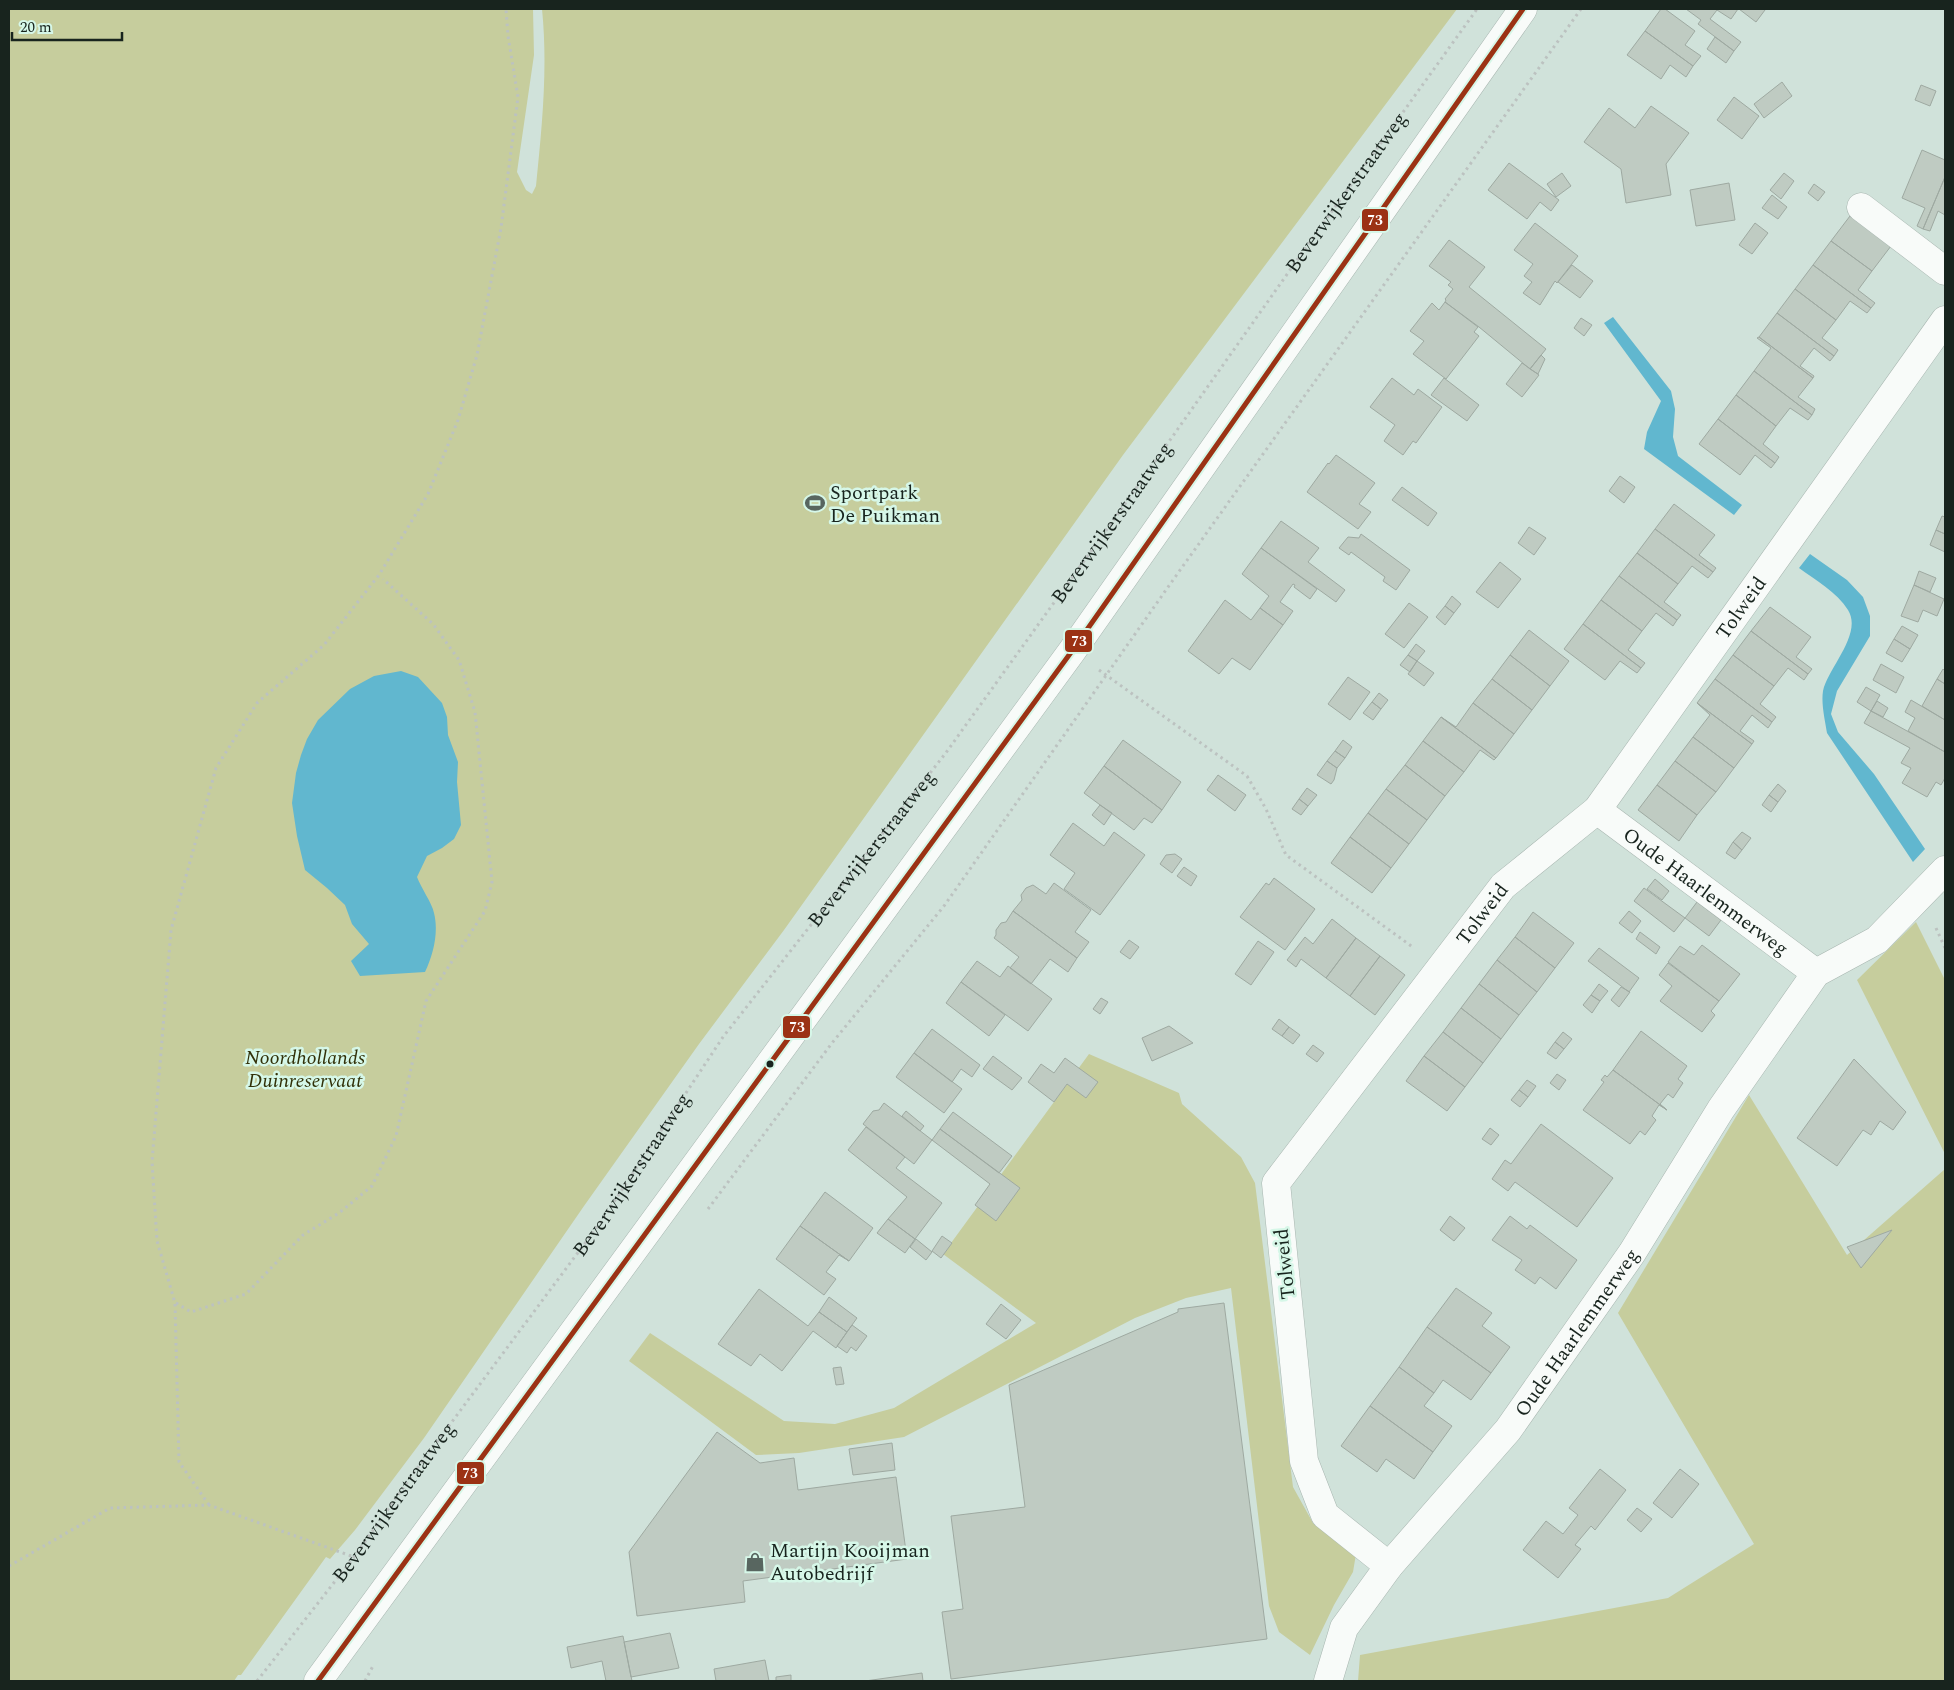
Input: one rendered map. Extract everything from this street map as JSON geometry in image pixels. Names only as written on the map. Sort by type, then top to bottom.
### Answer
[{"type":"street","name":"Beverwijkerstraatweg","points":[[318,1681],[1072,651],[1523,9]]},
{"type":"street","points":[[1861,207],[1945,271]]},
{"type":"street","name":"Tolweid","points":[[1390,1566],[1325,1515],[1304,1461],[1276,1183],[1503,886],[1597,810],[1945,320]]},
{"type":"street","name":"Oude Haarlemmerweg","points":[[1597,810],[1816,973]]},
{"type":"street","name":"Oude Haarlemmerweg","points":[[1328,1681],[1344,1628],[1390,1566],[1508,1430],[1632,1253],[1721,1109],[1816,973],[1877,940],[1945,870]]},
{"type":"path","points":[[209,1505],[179,1462],[175,1303],[157,1241],[152,1162],[172,930],[216,768],[257,703],[324,645],[379,575],[428,494],[458,420],[477,355],[501,228],[518,97],[508,36],[506,9]]},
{"type":"path","name":"Beverwijkerstraatweg","points":[[256,1681],[354,1557],[416,1470],[600,1222],[723,1037],[945,754],[1477,9]]},
{"type":"path","points":[[703,1216],[832,1043],[944,906],[1106,675],[1581,9]]},
{"type":"path","points":[[175,1303],[191,1312],[246,1294],[303,1235],[339,1213],[372,1186],[396,1136],[426,1001],[485,911],[492,882],[475,712],[459,660],[433,624],[383,579]]},
{"type":"path","points":[[1106,675],[1247,776],[1266,809],[1286,855],[1441,967]]},
{"type":"path","points":[[9,1566],[110,1508],[209,1505],[354,1557]]},
{"type":"path","points":[[365,1681],[378,1659]]},
{"type":"green space","name":"Noordhollands Duinreservaat","points":[[9,9],[533,9],[534,55],[517,172],[526,190],[532,194],[536,186],[544,98],[544,31],[542,9],[1457,9],[1123,455],[784,930],[699,1044],[584,1206],[424,1438],[355,1530],[330,1559],[326,1557],[241,1675],[238,1675],[234,1681],[9,1681]]},
{"type":"green space","points":[[1916,922],[1945,980],[1945,1154],[1857,980]]},
{"type":"green space","points":[[1089,1054],[1179,1093],[1182,1104],[1241,1157],[1255,1183],[1293,1487],[1313,1523],[1356,1554],[1353,1572],[1334,1605],[1310,1655],[1279,1632],[1269,1606],[1231,1288],[1186,1298],[1135,1318],[904,1437],[799,1453],[756,1455],[629,1361],[650,1333],[784,1421],[835,1424],[894,1408],[1036,1323],[943,1254]]},
{"type":"green space","points":[[1749,1095],[1847,1255],[1945,1169],[1945,1681],[1358,1681],[1360,1655],[1668,1598],[1754,1544],[1618,1313]]},
{"type":"water","points":[[1613,317],[1671,391],[1675,409],[1673,437],[1678,456],[1742,505],[1734,515],[1644,449],[1647,432],[1661,401],[1604,323]]},
{"type":"water","points":[[1810,554],[1847,580],[1863,597],[1870,616],[1870,636],[1837,691],[1831,714],[1838,732],[1874,774],[1925,849],[1913,862],[1827,733],[1823,707],[1823,691],[1848,640],[1851,630],[1851,619],[1848,610],[1838,598],[1799,568]]},
{"type":"water","points":[[401,671],[418,677],[442,703],[447,717],[448,735],[458,762],[457,782],[461,825],[454,839],[427,856],[417,877],[434,913],[436,928],[434,944],[425,972],[360,976],[351,961],[369,944],[352,924],[345,905],[305,870],[292,803],[296,773],[307,739],[318,720],[350,689],[374,676]]},
{"type":"building","points":[[1661,9],[1665,9],[1695,31],[1685,45],[1701,56],[1693,66],[1645,31]]},
{"type":"building","points":[[1686,9],[1738,9],[1731,19],[1717,10],[1710,19],[1741,42],[1734,51],[1698,24],[1701,20]]},
{"type":"building","points":[[1739,9],[1764,9],[1765,10],[1756,22]]},
{"type":"building","points":[[1645,31],[1693,66],[1686,77],[1670,65],[1661,79],[1627,55]]},
{"type":"building","points":[[1715,37],[1734,51],[1726,63],[1707,49]]},
{"type":"building","points":[[1782,82],[1792,96],[1764,118],[1754,104]]},
{"type":"building","points":[[1921,85],[1936,91],[1930,106],[1915,100]]},
{"type":"building","points":[[1734,97],[1759,116],[1742,139],[1717,120]]},
{"type":"building","points":[[1651,106],[1689,133],[1666,164],[1671,195],[1626,203],[1621,169],[1584,142],[1609,108],[1635,128]]},
{"type":"building","points":[[1922,150],[1945,160],[1945,177],[1923,229],[1917,226],[1925,208],[1902,198]]},
{"type":"building","points":[[1509,163],[1559,200],[1551,211],[1540,202],[1527,219],[1488,190]]},
{"type":"building","points":[[1562,173],[1571,186],[1556,197],[1547,184]]},
{"type":"building","points":[[1784,173],[1794,181],[1781,199],[1770,190]]},
{"type":"building","points":[[1945,177],[1945,215],[1938,211],[1930,231],[1923,229]]},
{"type":"building","points":[[1729,183],[1735,220],[1696,226],[1690,190]]},
{"type":"building","points":[[1814,184],[1825,192],[1818,201],[1808,193]]},
{"type":"building","points":[[1772,195],[1787,207],[1778,219],[1762,208]]},
{"type":"building","points":[[1850,216],[1891,246],[1872,271],[1831,241]]},
{"type":"building","points":[[1535,223],[1578,256],[1557,283],[1555,281],[1540,305],[1523,293],[1532,282],[1524,276],[1533,264],[1514,250]]},
{"type":"building","points":[[1755,223],[1768,233],[1752,254],[1739,245]]},
{"type":"building","points":[[1449,240],[1485,267],[1469,287],[1546,349],[1530,369],[1445,302],[1445,299],[1453,289],[1448,285],[1451,282],[1429,266]]},
{"type":"building","points":[[1831,241],[1872,271],[1858,290],[1875,303],[1871,308],[1813,265]]},
{"type":"building","points":[[1572,265],[1593,281],[1580,298],[1558,282]]},
{"type":"building","points":[[1813,265],[1871,308],[1867,313],[1850,301],[1836,320],[1795,289]]},
{"type":"building","points":[[1795,289],[1836,320],[1822,338],[1838,350],[1834,356],[1777,313]]},
{"type":"building","points":[[1445,302],[1478,327],[1474,332],[1479,336],[1446,379],[1413,354],[1424,341],[1410,331],[1432,303],[1439,310]]},
{"type":"building","points":[[1777,313],[1834,356],[1830,361],[1814,348],[1800,366],[1814,376],[1813,378],[1759,337]]},
{"type":"building","points":[[1581,318],[1592,325],[1584,336],[1574,328]]},
{"type":"building","points":[[1759,337],[1813,378],[1798,397],[1815,409],[1812,415],[1754,371],[1771,348],[1757,338]]},
{"type":"building","points":[[1541,355],[1545,359],[1538,374],[1530,369]]},
{"type":"building","points":[[1522,363],[1539,375],[1522,397],[1506,384]]},
{"type":"building","points":[[1754,371],[1812,415],[1808,420],[1790,408],[1776,426],[1736,395]]},
{"type":"building","points":[[1392,378],[1414,395],[1418,389],[1442,407],[1416,443],[1413,441],[1403,455],[1384,441],[1395,425],[1370,407]]},
{"type":"building","points":[[1444,378],[1479,405],[1467,421],[1431,395]]},
{"type":"building","points":[[1736,395],[1776,426],[1763,444],[1779,457],[1775,463],[1718,419]]},
{"type":"building","points":[[1718,419],[1775,463],[1771,468],[1755,455],[1740,475],[1699,444]]},
{"type":"building","points":[[1336,455],[1375,483],[1359,504],[1371,512],[1358,529],[1307,492]]},
{"type":"building","points":[[1620,476],[1635,487],[1624,503],[1609,491]]},
{"type":"building","points":[[1402,487],[1437,513],[1428,526],[1392,500]]},
{"type":"building","points":[[1674,504],[1715,535],[1699,555],[1716,568],[1713,572],[1655,529]]},
{"type":"building","points":[[1942,516],[1945,517],[1945,534],[1936,530]]},
{"type":"building","points":[[1281,521],[1319,548],[1308,562],[1345,590],[1336,602],[1261,548]]},
{"type":"building","points":[[1529,527],[1546,538],[1534,555],[1518,543]]},
{"type":"building","points":[[1655,529],[1713,572],[1708,578],[1692,566],[1678,584],[1637,553]]},
{"type":"building","points":[[1936,530],[1945,534],[1945,552],[1930,545]]},
{"type":"building","points":[[1361,534],[1410,570],[1396,590],[1383,581],[1385,577],[1351,552],[1349,555],[1339,548],[1348,537],[1359,538]]},
{"type":"building","points":[[1261,548],[1317,589],[1310,599],[1294,587],[1295,585],[1293,584],[1280,602],[1293,611],[1283,625],[1260,608],[1269,596],[1242,574]]},
{"type":"building","points":[[1637,553],[1678,584],[1664,602],[1681,615],[1677,620],[1619,576]]},
{"type":"building","points":[[1500,562],[1521,579],[1498,608],[1476,592]]},
{"type":"building","points":[[1919,571],[1936,578],[1930,592],[1914,585]]},
{"type":"building","points":[[1619,576],[1677,620],[1673,626],[1656,613],[1642,631],[1601,600]]},
{"type":"building","points":[[1914,585],[1944,599],[1937,616],[1923,610],[1918,622],[1901,616]]},
{"type":"building","points":[[1452,596],[1461,604],[1454,613],[1445,606]]},
{"type":"building","points":[[1225,600],[1251,620],[1260,608],[1283,625],[1250,670],[1232,658],[1219,674],[1188,651]]},
{"type":"building","points":[[1601,600],[1642,631],[1628,650],[1645,663],[1641,668],[1583,624]]},
{"type":"building","points":[[1409,603],[1428,617],[1404,648],[1385,634]]},
{"type":"building","points":[[1445,606],[1454,613],[1445,625],[1436,617]]},
{"type":"building","points":[[1770,607],[1811,637],[1796,657],[1812,669],[1808,674],[1751,631]]},
{"type":"building","points":[[1583,624],[1641,668],[1637,673],[1620,661],[1605,680],[1564,649]]},
{"type":"building","points":[[1902,626],[1918,635],[1910,649],[1894,639]]},
{"type":"building","points":[[1529,630],[1569,661],[1550,686],[1510,655]]},
{"type":"building","points":[[1751,631],[1808,674],[1804,680],[1788,668],[1774,686],[1733,655]]},
{"type":"building","points":[[1894,639],[1910,649],[1902,662],[1886,653]]},
{"type":"building","points":[[1416,644],[1425,651],[1417,661],[1408,655]]},
{"type":"building","points":[[1408,655],[1417,661],[1410,672],[1400,665]]},
{"type":"building","points":[[1510,655],[1550,686],[1532,710],[1492,679]]},
{"type":"building","points":[[1733,655],[1774,686],[1760,704],[1776,717],[1772,722],[1715,679]]},
{"type":"building","points":[[1417,661],[1434,673],[1424,686],[1408,674]]},
{"type":"building","points":[[1881,664],[1904,677],[1896,693],[1873,680]]},
{"type":"building","points":[[1943,669],[1945,671],[1945,684],[1937,679]]},
{"type":"building","points":[[1348,677],[1370,692],[1350,720],[1328,704]]},
{"type":"building","points":[[1492,679],[1532,710],[1514,734],[1473,703]]},
{"type":"building","points":[[1715,679],[1772,722],[1768,728],[1752,715],[1740,731],[1754,741],[1752,744],[1697,703]]},
{"type":"building","points":[[1937,679],[1945,684],[1945,720],[1922,706]]},
{"type":"building","points":[[1866,687],[1880,695],[1871,711],[1857,702]]},
{"type":"building","points":[[1379,693],[1388,700],[1381,709],[1372,702]]},
{"type":"building","points":[[1911,700],[1945,720],[1945,752],[1908,731],[1915,718],[1905,712]]},
{"type":"building","points":[[1877,701],[1888,708],[1883,717],[1871,711]]},
{"type":"building","points":[[1372,702],[1381,709],[1373,720],[1363,713]]},
{"type":"building","points":[[1473,703],[1514,734],[1496,758],[1441,717],[1456,727]]},
{"type":"building","points":[[1697,703],[1752,744],[1734,768],[1693,737],[1710,715]]},
{"type":"building","points":[[1871,711],[1945,752],[1945,778],[1941,785],[1936,782],[1927,797],[1902,783],[1911,768],[1901,763],[1910,748],[1864,723]]},
{"type":"building","points":[[1441,717],[1496,758],[1494,760],[1480,750],[1464,772],[1423,741]]},
{"type":"building","points":[[1693,737],[1734,768],[1716,792],[1675,761]]},
{"type":"building","points":[[1123,740],[1181,782],[1162,810],[1104,766]]},
{"type":"building","points":[[1343,740],[1352,747],[1345,758],[1335,751]]},
{"type":"building","points":[[1423,741],[1464,772],[1445,796],[1405,765]]},
{"type":"building","points":[[1335,751],[1345,758],[1337,768],[1327,761]]},
{"type":"building","points":[[1327,761],[1337,768],[1331,784],[1317,775]]},
{"type":"building","points":[[1675,761],[1716,792],[1697,815],[1657,785]]},
{"type":"building","points":[[1405,765],[1445,796],[1427,820],[1386,789]]},
{"type":"building","points":[[1104,766],[1162,810],[1152,823],[1144,818],[1134,830],[1084,793]]},
{"type":"building","points":[[1218,775],[1246,795],[1235,811],[1207,790]]},
{"type":"building","points":[[1778,784],[1786,791],[1778,802],[1769,795]]},
{"type":"building","points":[[1657,785],[1697,815],[1679,841],[1638,810]]},
{"type":"building","points":[[1307,788],[1317,795],[1308,806],[1299,799]]},
{"type":"building","points":[[1386,789],[1427,820],[1409,844],[1368,813]]},
{"type":"building","points":[[1769,795],[1778,802],[1771,812],[1762,805]]},
{"type":"building","points":[[1299,799],[1308,806],[1301,815],[1292,809]]},
{"type":"building","points":[[1100,805],[1112,813],[1104,825],[1092,815]]},
{"type":"building","points":[[1368,813],[1409,844],[1391,868],[1350,837]]},
{"type":"building","points":[[1073,823],[1104,846],[1114,832],[1145,855],[1100,915],[1064,889],[1075,873],[1050,855]]},
{"type":"building","points":[[1742,832],[1751,838],[1742,850],[1733,842]]},
{"type":"building","points":[[1350,837],[1391,868],[1372,893],[1331,863]]},
{"type":"building","points":[[1733,842],[1742,850],[1735,859],[1726,853]]},
{"type":"building","points":[[1175,854],[1182,859],[1172,873],[1160,864],[1166,855]]},
{"type":"building","points":[[1184,867],[1197,876],[1191,886],[1177,876]]},
{"type":"building","points":[[1274,878],[1315,909],[1285,950],[1240,917],[1266,883],[1269,885]]},
{"type":"building","points":[[1655,879],[1669,891],[1662,900],[1647,889]]},
{"type":"building","points":[[1054,883],[1091,910],[1075,932],[1089,942],[1077,958],[1013,911],[1022,900],[1021,895],[1026,888],[1033,885],[1046,894]]},
{"type":"building","points":[[1644,888],[1685,918],[1674,932],[1634,901]]},
{"type":"building","points":[[1697,902],[1721,920],[1709,936],[1685,918]]},
{"type":"building","points":[[1013,911],[1077,958],[1068,972],[1050,959],[1031,984],[1010,968],[1019,957],[994,938],[996,930],[1001,923],[1006,922]]},
{"type":"building","points":[[1629,911],[1641,921],[1632,933],[1619,923]]},
{"type":"building","points":[[1533,912],[1574,943],[1555,968],[1515,937]]},
{"type":"building","points":[[1332,919],[1356,938],[1326,978],[1301,959],[1296,967],[1287,960],[1305,937],[1313,944]]},
{"type":"building","points":[[1640,932],[1660,947],[1656,954],[1636,939]]},
{"type":"building","points":[[1515,937],[1555,968],[1537,992],[1497,960]]},
{"type":"building","points":[[1356,938],[1380,956],[1350,996],[1326,978]]},
{"type":"building","points":[[1129,940],[1139,947],[1130,959],[1120,952]]},
{"type":"building","points":[[1258,941],[1274,952],[1251,985],[1235,974]]},
{"type":"building","points":[[1702,945],[1740,974],[1719,1001],[1668,962],[1680,946],[1694,955]]},
{"type":"building","points":[[1599,948],[1639,978],[1629,992],[1588,961]]},
{"type":"building","points":[[1380,956],[1405,975],[1375,1015],[1350,996]]},
{"type":"building","points":[[1497,960],[1537,992],[1519,1015],[1479,984]]},
{"type":"building","points":[[977,961],[1000,977],[1008,966],[1052,999],[1028,1031],[961,982]]},
{"type":"building","points":[[1668,963],[1719,1001],[1711,1011],[1715,1015],[1702,1032],[1660,1001],[1672,986],[1659,975]]},
{"type":"building","points":[[961,982],[1005,1015],[989,1036],[946,1003]]},
{"type":"building","points":[[1479,984],[1519,1015],[1501,1039],[1461,1008]]},
{"type":"building","points":[[1599,984],[1608,991],[1600,1001],[1591,995]]},
{"type":"building","points":[[1621,987],[1630,992],[1619,1007],[1611,1000]]},
{"type":"building","points":[[1591,995],[1600,1001],[1592,1013],[1583,1005]]},
{"type":"building","points":[[1101,998],[1108,1002],[1100,1014],[1093,1009]]},
{"type":"building","points":[[1461,1008],[1501,1039],[1483,1063],[1443,1032]]},
{"type":"building","points":[[1279,1019],[1289,1027],[1282,1036],[1272,1029]]},
{"type":"building","points":[[1169,1026],[1193,1043],[1152,1061],[1142,1038]]},
{"type":"building","points":[[1289,1027],[1300,1035],[1293,1044],[1282,1036]]},
{"type":"building","points":[[932,1029],[980,1065],[972,1077],[961,1069],[952,1082],[914,1053]]},
{"type":"building","points":[[1641,1031],[1687,1066],[1678,1079],[1683,1083],[1673,1098],[1668,1094],[1660,1104],[1667,1110],[1613,1070]]},
{"type":"building","points":[[1443,1032],[1483,1063],[1465,1087],[1424,1056]]},
{"type":"building","points":[[1563,1032],[1572,1039],[1564,1049],[1555,1042]]},
{"type":"building","points":[[1555,1042],[1564,1049],[1556,1059],[1547,1053]]},
{"type":"building","points":[[1313,1045],[1324,1053],[1317,1062],[1306,1054]]},
{"type":"building","points":[[914,1053],[962,1089],[944,1113],[896,1077]]},
{"type":"building","points":[[993,1056],[1022,1078],[1012,1090],[983,1069]]},
{"type":"building","points":[[1424,1056],[1465,1087],[1447,1111],[1406,1081]]},
{"type":"building","points":[[1065,1058],[1098,1082],[1086,1098],[1067,1084],[1054,1102],[1028,1082],[1041,1064],[1054,1073]]},
{"type":"building","points":[[1854,1059],[1906,1112],[1893,1130],[1880,1121],[1871,1135],[1863,1130],[1837,1166],[1797,1138]]},
{"type":"building","points":[[1613,1070],[1667,1110],[1659,1105],[1652,1116],[1656,1120],[1645,1135],[1640,1131],[1630,1144],[1583,1110],[1604,1082],[1601,1080],[1605,1075],[1607,1077]]},
{"type":"building","points":[[1557,1074],[1566,1080],[1559,1090],[1550,1083]]},
{"type":"building","points":[[1527,1080],[1536,1086],[1528,1097],[1519,1090]]},
{"type":"building","points":[[1519,1090],[1528,1097],[1520,1107],[1511,1100]]},
{"type":"building","points":[[884,1103],[932,1140],[914,1164],[863,1124],[873,1111],[879,1110]]},
{"type":"building","points":[[906,1111],[924,1126],[920,1131],[902,1116]]},
{"type":"building","points":[[953,1112],[1012,1156],[999,1173],[940,1129]]},
{"type":"building","points":[[1541,1124],[1613,1178],[1577,1227],[1515,1182],[1508,1191],[1492,1179],[1505,1160],[1511,1164]]},
{"type":"building","points":[[866,1127],[905,1157],[896,1168],[942,1203],[915,1239],[888,1219],[907,1197],[848,1150]]},
{"type":"building","points":[[1490,1128],[1499,1135],[1491,1145],[1482,1139]]},
{"type":"building","points":[[940,1129],[1020,1188],[996,1221],[975,1205],[990,1184],[932,1140]]},
{"type":"building","points":[[825,1192],[873,1228],[849,1261],[800,1226]]},
{"type":"building","points":[[1450,1216],[1465,1228],[1454,1241],[1440,1230]]},
{"type":"building","points":[[1510,1216],[1527,1229],[1530,1225],[1577,1260],[1556,1289],[1540,1277],[1535,1284],[1515,1270],[1522,1260],[1492,1240]]},
{"type":"building","points":[[888,1219],[915,1239],[905,1253],[877,1233]]},
{"type":"building","points":[[800,1226],[849,1261],[839,1255],[826,1272],[836,1279],[824,1295],[776,1259]]},
{"type":"building","points":[[1892,1230],[1861,1268],[1847,1247]]},
{"type":"building","points":[[942,1236],[952,1243],[941,1258],[932,1251]]},
{"type":"building","points":[[916,1239],[932,1252],[926,1260],[910,1247]]},
{"type":"building","points":[[1456,1288],[1492,1313],[1482,1326],[1510,1347],[1491,1373],[1427,1327]]},
{"type":"building","points":[[759,1289],[808,1326],[819,1312],[847,1332],[836,1348],[813,1331],[782,1371],[760,1354],[751,1366],[718,1344]]},
{"type":"building","points":[[829,1297],[857,1318],[847,1332],[819,1312]]},
{"type":"building","points":[[1224,1303],[1267,1639],[951,1679],[942,1612],[963,1609],[951,1516],[1025,1507],[1009,1385],[1178,1312],[1178,1309]]},
{"type":"building","points":[[1001,1304],[1021,1320],[1006,1339],[986,1324]]},
{"type":"building","points":[[852,1325],[867,1336],[856,1351],[851,1347],[847,1353],[837,1346]]},
{"type":"building","points":[[1427,1327],[1491,1373],[1471,1400],[1443,1380],[1434,1393],[1399,1367]]},
{"type":"building","points":[[841,1367],[844,1384],[836,1385],[833,1368]]},
{"type":"building","points":[[1399,1367],[1434,1393],[1424,1406],[1452,1426],[1433,1452],[1370,1406]]},
{"type":"building","points":[[1370,1406],[1433,1452],[1414,1479],[1386,1459],[1377,1472],[1341,1446]]},
{"type":"building","points":[[717,1432],[760,1463],[794,1458],[798,1490],[896,1477],[907,1559],[743,1581],[745,1602],[637,1616],[629,1552]]},
{"type":"building","points":[[892,1443],[895,1470],[853,1475],[849,1449]]},
{"type":"building","points":[[1600,1469],[1626,1490],[1595,1530],[1591,1526],[1575,1545],[1581,1549],[1558,1578],[1523,1550],[1546,1521],[1563,1534],[1578,1515],[1569,1508]]},
{"type":"building","points":[[1680,1469],[1699,1484],[1672,1518],[1653,1503]]},
{"type":"building","points":[[1637,1508],[1652,1519],[1641,1532],[1627,1520]]},
{"type":"building","points":[[670,1633],[679,1668],[631,1677],[624,1642]]},
{"type":"building","points":[[623,1636],[632,1681],[606,1681],[602,1661],[571,1668],[567,1647]]},
{"type":"building","points":[[765,1660],[769,1681],[716,1681],[714,1669]]},
{"type":"building","points":[[922,1673],[923,1681],[865,1681]]},
{"type":"building","points":[[791,1675],[791,1681],[776,1681],[776,1677]]},
{"type":"transit line","name":"73","points":[[318,1681],[1072,651],[1523,9]]},
{"type":"place","name":"Sportpark De Puikman","points":[[815,503]]},
{"type":"place","name":"Martijn Kooijman Autobedrijf","points":[[755,1562]]}]
